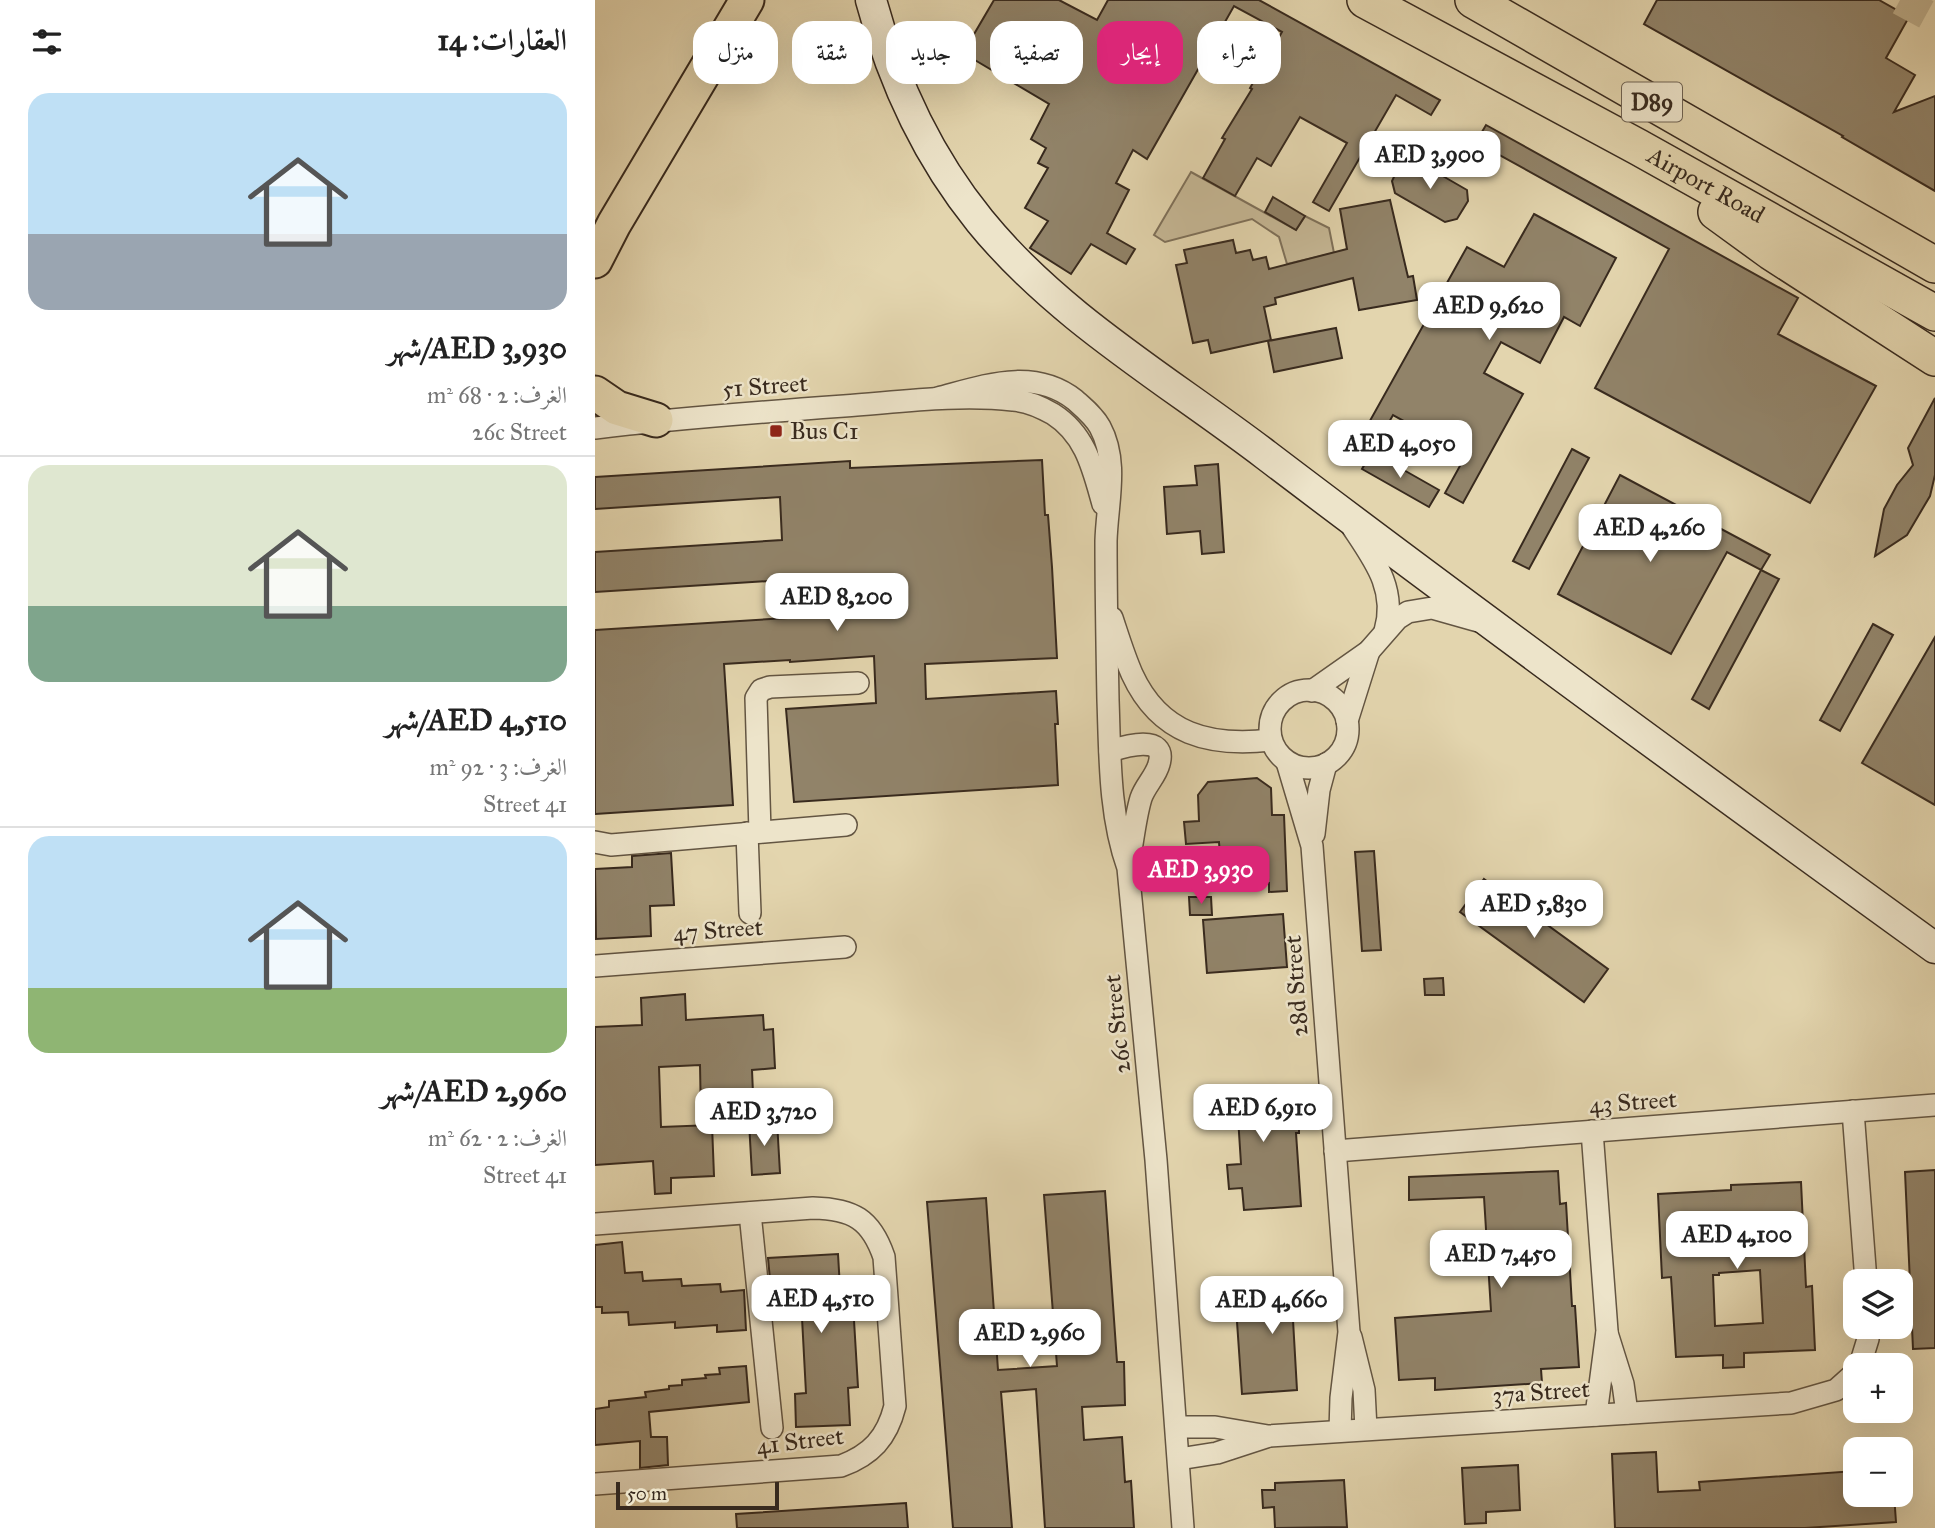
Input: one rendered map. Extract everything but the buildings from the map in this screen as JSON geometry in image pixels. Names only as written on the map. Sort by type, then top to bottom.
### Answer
[{"type":"highway","name":"Airport Road","points":[[1365,0],[1935,313]]},
{"type":"highway","name":"Airport Road","points":[[1473,0],[1935,265]]},
{"type":"highway","points":[[1637,147],[1703,202],[1771,252],[1935,358]]},
{"type":"highway","points":[[1830,206],[1885,218],[1935,242]]},
{"type":"main road","points":[[595,261],[614,224],[747,0]]},
{"type":"main road","points":[[863,4],[937,162],[979,220],[1027,273],[1081,319],[1345,516],[1935,948]]},
{"type":"main road","points":[[595,393],[617,408],[656,420]]},
{"type":"street","name":"51 Street","points":[[595,428],[656,420],[938,398],[1015,400],[1054,414],[1070,427],[1083,443],[1107,515]]},
{"type":"street","name":"26c Street","points":[[1107,515],[1109,751],[1118,826],[1128,867],[1156,1160],[1183,1528]]},
{"type":"street","points":[[1345,516],[1379,568],[1387,586],[1389,609],[1385,631]]},
{"type":"street","points":[[1106,603],[1132,674],[1153,706],[1167,719],[1201,738],[1220,742],[1271,740]]},
{"type":"street","points":[[1312,691],[1369,651],[1385,631],[1408,612],[1432,608],[1493,626]]},
{"type":"street","points":[[1347,721],[1338,704],[1322,692],[1299,692],[1288,696],[1279,705],[1270,728],[1271,740],[1277,752],[1287,762],[1302,768],[1326,764],[1335,759],[1345,744],[1347,721],[1369,651]]},
{"type":"street","points":[[750,913],[756,698],[761,690],[770,687],[858,683]]},
{"type":"street","points":[[1109,751],[1139,743],[1149,744],[1156,749],[1159,756],[1160,764],[1142,798],[1128,867]]},
{"type":"street","name":"28d Street","points":[[1287,762],[1312,846]]},
{"type":"street","name":"28d Street","points":[[1326,764],[1319,790],[1312,846],[1349,1332]]},
{"type":"street","points":[[595,842],[611,845],[846,825]]},
{"type":"street","name":"47 Street","points":[[595,966],[845,947]]},
{"type":"street","name":"43 Street","points":[[1335,1151],[1935,1105]]},
{"type":"street","points":[[1853,1111],[1865,1269]]},
{"type":"street","points":[[1592,1131],[1607,1331],[1596,1415]]},
{"type":"street","name":"41 Street","points":[[595,1224],[837,1209],[859,1218],[879,1242],[887,1274],[895,1406],[891,1423],[883,1438],[857,1461],[841,1466],[595,1484]]},
{"type":"street","points":[[750,1213],[772,1428]]},
{"type":"street","points":[[1607,1331],[1616,1357],[1627,1413]]},
{"type":"street","points":[[1349,1332],[1360,1370],[1366,1429]]},
{"type":"street","points":[[1340,1431],[1349,1332]]},
{"type":"street","name":"37a Street","points":[[1268,1436],[1791,1403],[1836,1391],[1843,1384]]},
{"type":"street","points":[[1177,1427],[1215,1427],[1268,1436]]},
{"type":"street","points":[[1179,1459],[1217,1453],[1268,1436]]},
{"type":"shaded area","points":[[1191,172],[1296,230],[1305,216],[1329,228],[1334,253],[1287,264],[1279,237],[1252,219],[1165,242],[1154,235]]},
{"type":"tunnel","points":[[1900,0],[1935,19]]},
{"type":"place","name":"Bus C1","points":[[776,431]]}]
